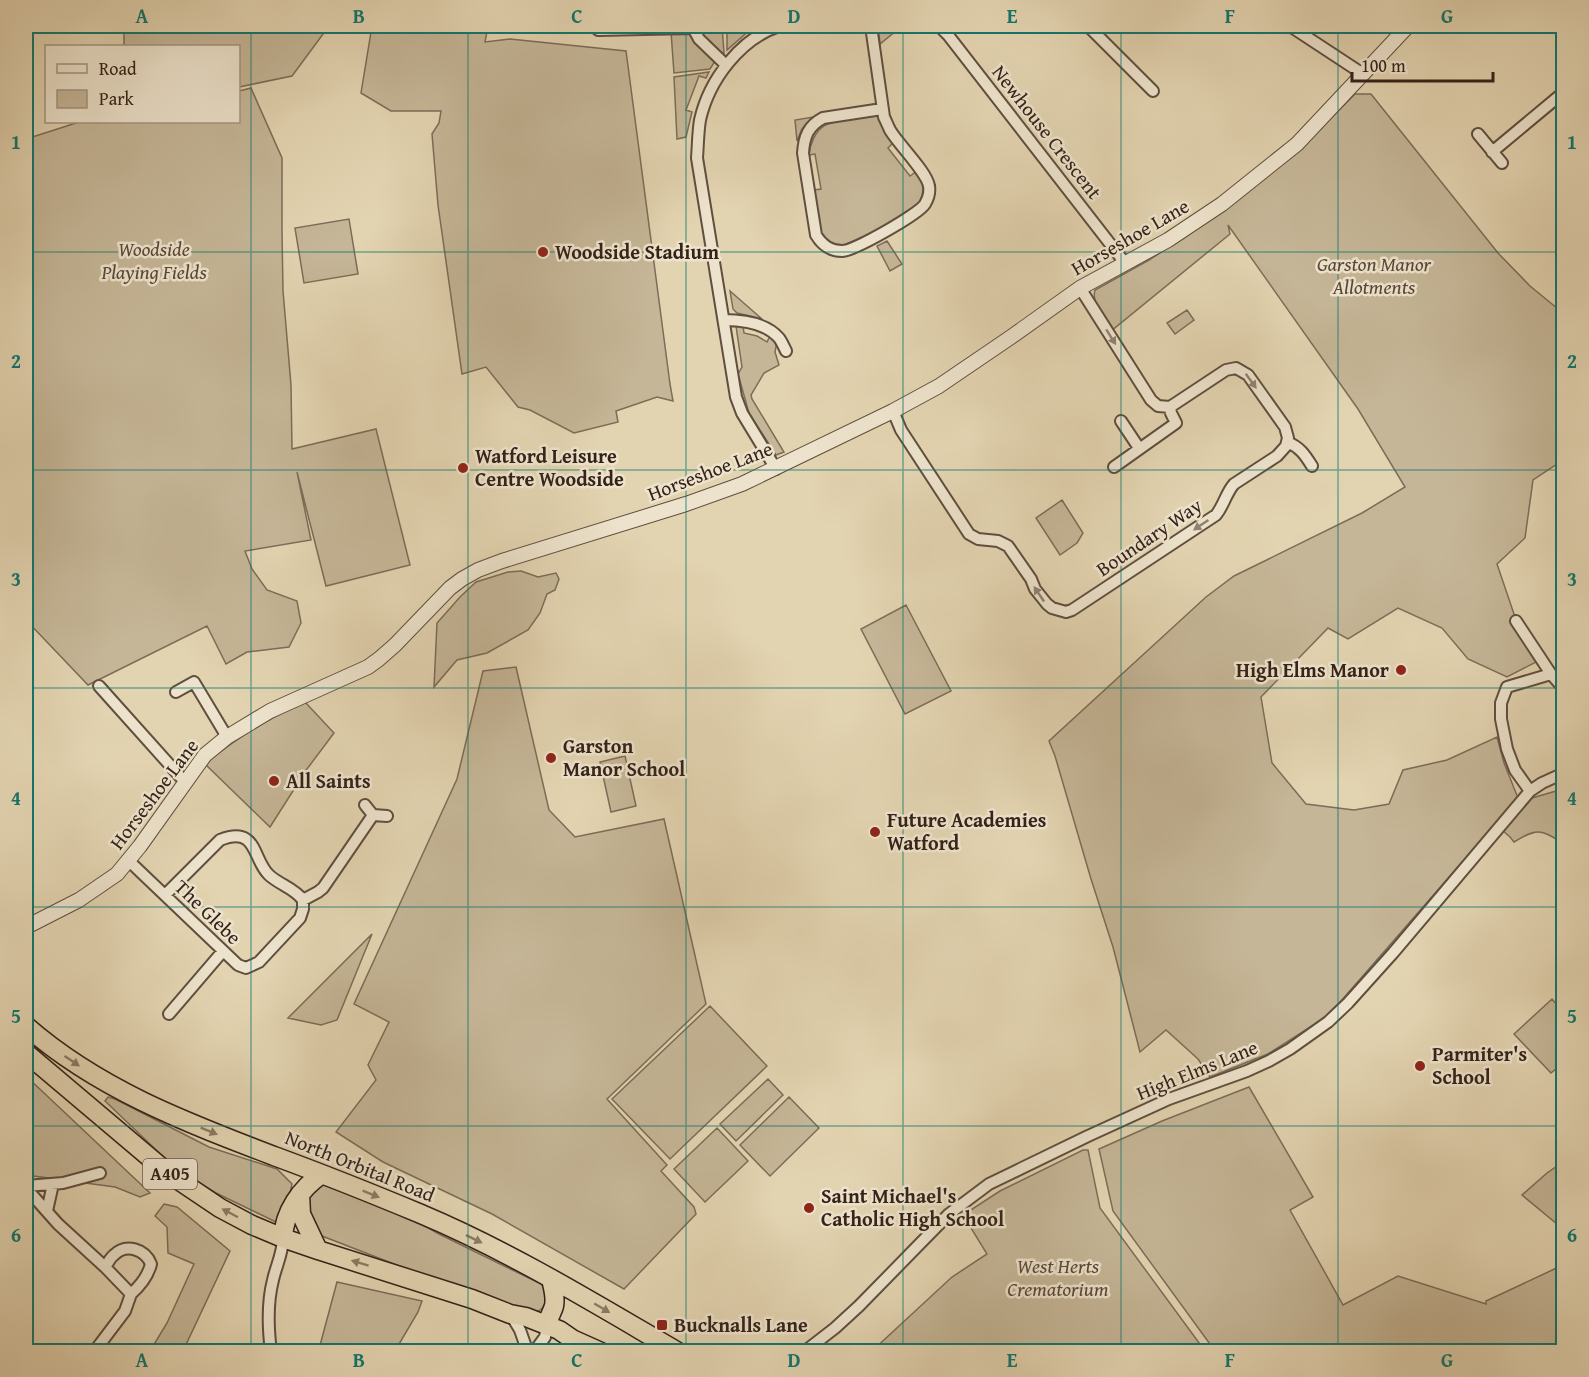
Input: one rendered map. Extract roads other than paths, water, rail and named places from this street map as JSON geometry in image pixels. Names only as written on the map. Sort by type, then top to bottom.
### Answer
[{"type":"highway","name":"North Orbital Road","points":[[26,1026],[74,1063],[115,1088],[210,1131],[322,1174],[449,1227],[504,1253],[678,1352]]},
{"type":"highway","name":"A405","points":[[26,1053],[168,1173],[220,1208],[252,1225],[318,1250],[472,1299],[510,1314],[526,1317],[539,1341],[559,1330],[572,1339],[601,1352]]},
{"type":"highway","points":[[283,1238],[291,1209],[300,1194],[322,1174]]},
{"type":"highway","points":[[300,1194],[301,1214],[318,1250]]},
{"type":"highway","points":[[539,1341],[554,1305],[555,1296],[551,1279]]},
{"type":"street","points":[[776,469],[742,413],[736,398],[697,158],[700,119],[715,82],[737,53],[754,39],[779,26]]},
{"type":"street","points":[[871,26],[882,110],[890,130],[929,185],[926,203],[921,210],[850,250],[827,248],[816,235],[803,140],[815,123],[823,118],[882,110]]},
{"type":"street","name":"Newhouse Crescent","points":[[939,26],[1125,263]]},
{"type":"street","points":[[1088,26],[1153,91]]},
{"type":"street","points":[[1290,26],[1363,74]]},
{"type":"street","name":"Horseshoe Lane","points":[[26,927],[87,894],[117,874],[129,861],[205,755],[227,737],[270,711],[368,667],[395,645],[450,588],[462,579],[502,561],[686,504],[742,484],[893,411],[946,381],[1080,288],[1168,240],[1222,204],[1297,144],[1408,26]]},
{"type":"street","points":[[598,30],[611,35],[692,27],[699,39],[726,65]]},
{"type":"street","points":[[1492,152],[1563,92]]},
{"type":"street","points":[[1478,134],[1502,163]]},
{"type":"street","points":[[1563,252],[1563,260]]},
{"type":"street","points":[[1080,288],[1151,400],[1158,406],[1170,407],[1226,370],[1236,368],[1248,375],[1285,427],[1287,442],[1297,446],[1312,466]]},
{"type":"street","points":[[724,320],[743,321],[764,327],[780,339],[786,351]]},
{"type":"street","points":[[1114,467],[1176,423],[1170,407]]},
{"type":"street","name":"Boundary Way","points":[[893,411],[904,435],[969,534],[978,539],[998,541],[1008,546],[1047,604],[1066,612],[1216,515],[1230,488],[1283,451],[1287,442]]},
{"type":"street","points":[[1121,421],[1139,448]]},
{"type":"street","points":[[1516,621],[1563,689]]},
{"type":"street","points":[[1530,791],[1515,770],[1507,749],[1501,719],[1501,703],[1507,687],[1551,674]]},
{"type":"street","points":[[176,692],[194,682],[227,737]]},
{"type":"street","points":[[99,686],[184,782]]},
{"type":"street","name":"High Elms Lane","points":[[804,1352],[859,1306],[949,1214],[989,1185],[1169,1099],[1269,1061],[1328,1022],[1393,953],[1530,791],[1563,773]]},
{"type":"street","points":[[365,804],[373,815],[387,816]]},
{"type":"street","points":[[165,896],[220,840],[238,836],[253,846],[263,868],[269,875],[298,893],[303,900],[323,888],[373,815]]},
{"type":"street","name":"The Glebe","points":[[129,861],[238,965],[246,968],[259,962],[300,918],[303,900]]},
{"type":"street","points":[[169,1014],[223,951]]},
{"type":"street","points":[[26,1187],[75,1180],[100,1173]]},
{"type":"street","points":[[47,1211],[53,1184]]},
{"type":"street","points":[[26,1187],[58,1224],[131,1294]]},
{"type":"street","points":[[271,1352],[269,1325],[272,1281],[283,1247],[283,1238]]},
{"type":"street","points":[[94,1352],[125,1311],[131,1294],[139,1287],[151,1264],[146,1255],[129,1248],[113,1256],[105,1267]]},
{"type":"street","points":[[510,1314],[520,1330],[526,1347],[539,1341]]},
{"type":"place","name":"Woodside Stadium","points":[[543,252]]},
{"type":"place","name":"Watford Leisure Centre Woodside","points":[[463,468]]},
{"type":"place","name":"High Elms Manor","points":[[1401,670]]},
{"type":"place","name":"Garston Manor School","points":[[551,758]]},
{"type":"place","name":"All Saints","points":[[274,781]]},
{"type":"place","name":"Future Academies Watford","points":[[875,832]]},
{"type":"place","name":"Parmiter's School","points":[[1420,1066]]},
{"type":"place","name":"Saint Michael's Catholic High School","points":[[809,1208]]},
{"type":"place","name":"Bucknalls Lane","points":[[662,1325]]},
{"type":"park label","name":"Woodside Playing Fields","points":[[154,260]]},
{"type":"park label","name":"Garston Manor Allotments","points":[[1374,276]]},
{"type":"park label","name":"West Herts Crematorium","points":[[1058,1278]]}]
